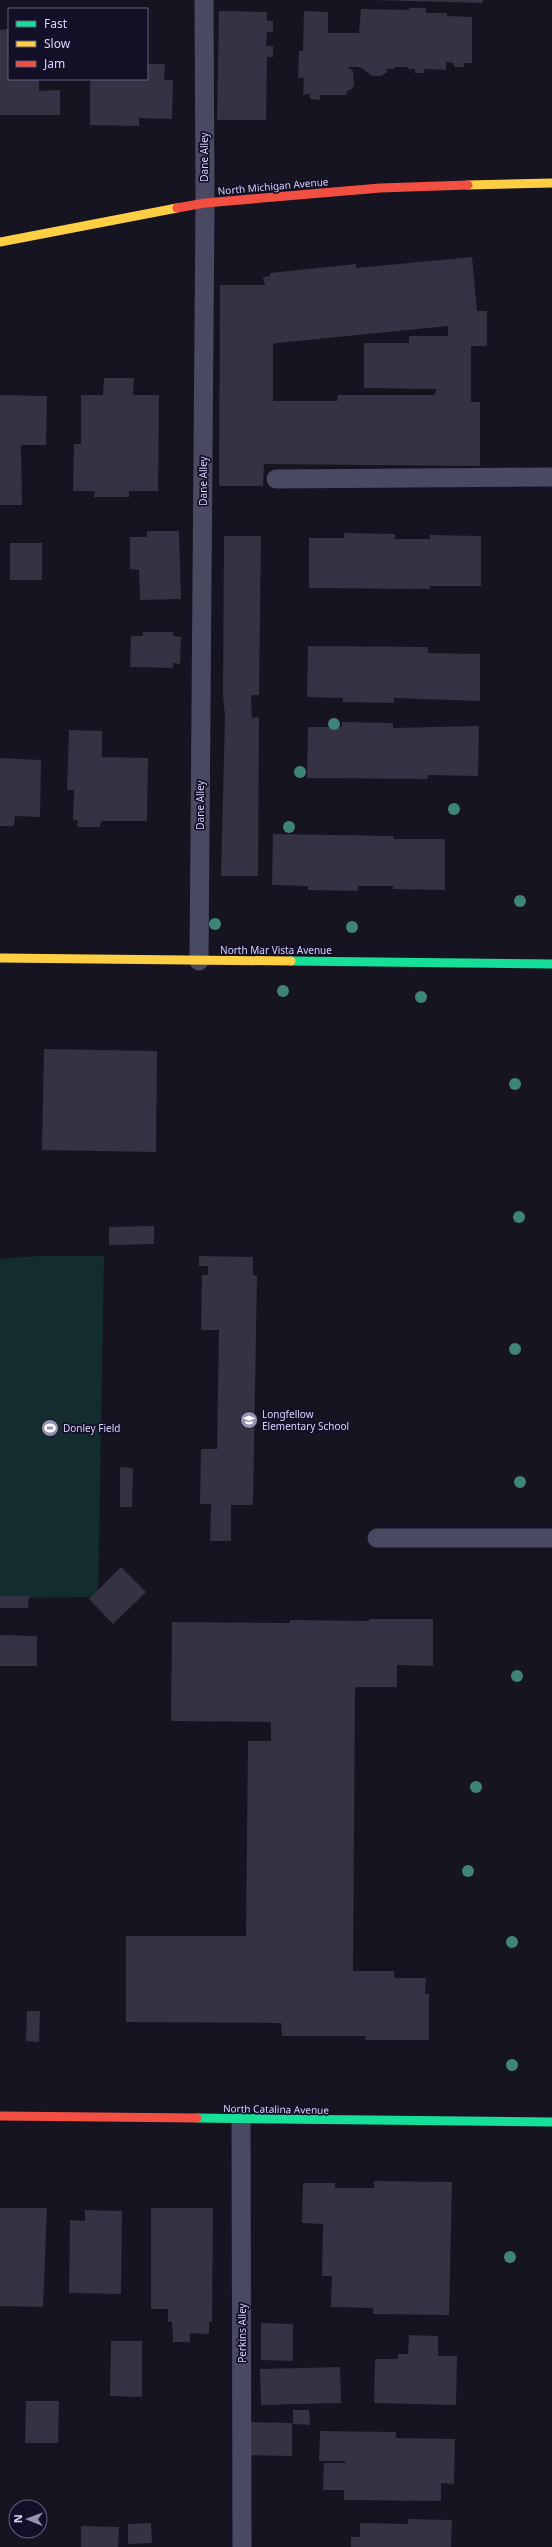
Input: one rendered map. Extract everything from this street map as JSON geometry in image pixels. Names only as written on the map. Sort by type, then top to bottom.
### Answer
[{"type":"street","name":"North Michigan Avenue","points":[[0,242],[205,203],[380,188],[552,184]]},
{"type":"street","name":"North Mar Vista Avenue","points":[[0,958],[552,964]]},
{"type":"street","name":"North Catalina Avenue","points":[[0,2116],[552,2122]]},
{"type":"lane","name":"Dane Alley","points":[[199,961],[205,203],[204,0]]},
{"type":"lane","points":[[276,479],[552,477]]},
{"type":"lane","points":[[377,1538],[552,1538]]},
{"type":"lane","name":"Perkins Alley","points":[[241,2119],[242,2547]]},
{"type":"green space","name":"Donley Field","points":[[38,1256],[104,1256],[98,1597],[0,1598],[0,1259]]},
{"type":"building","points":[[372,0],[483,0],[482,3]]},
{"type":"building","points":[[409,8],[426,8],[426,13],[447,13],[447,16],[472,17],[472,63],[464,63],[464,67],[454,67],[454,63],[446,62],[446,70],[424,69],[425,73],[415,73],[415,69],[408,69],[408,67],[394,67],[394,69],[387,69],[387,72],[381,76],[372,76],[360,67],[347,67],[353,71],[354,85],[352,89],[347,91],[347,95],[320,95],[320,100],[310,99],[310,94],[303,95],[304,78],[298,78],[299,51],[303,51],[304,11],[328,12],[328,33],[359,33],[361,9],[409,10]]},
{"type":"building","points":[[219,11],[267,12],[267,21],[273,21],[273,32],[267,32],[266,46],[273,46],[273,57],[267,57],[266,120],[217,120]]},
{"type":"building","points":[[8,29],[8,80],[39,80],[39,91],[60,90],[60,115],[0,115],[0,30]]},
{"type":"building","points":[[148,64],[165,64],[164,80],[173,80],[172,119],[139,118],[139,126],[90,125],[90,80],[148,80]]},
{"type":"building","points":[[472,257],[477,311],[487,311],[487,346],[471,346],[471,402],[480,402],[480,466],[264,464],[263,486],[219,486],[220,285],[265,285],[263,277],[270,276],[270,273],[356,264],[356,268]],"holes":[[[448,326],[448,336],[409,336],[409,343],[364,343],[364,388],[436,389],[435,395],[338,395],[337,401],[273,401],[273,344]]]},
{"type":"building","points":[[104,378],[134,378],[133,395],[159,395],[158,491],[129,491],[129,497],[94,497],[95,491],[73,491],[74,444],[81,444],[81,395],[103,395]]},
{"type":"building","points":[[0,395],[47,396],[46,445],[21,445],[22,505],[0,505]]},
{"type":"building","points":[[147,531],[179,531],[181,599],[140,600],[139,570],[130,569],[130,537],[147,537]]},
{"type":"building","points":[[344,533],[395,534],[395,539],[430,539],[430,535],[481,536],[481,586],[430,586],[430,589],[309,588],[309,538],[344,538]]},
{"type":"building","points":[[224,536],[261,536],[259,695],[251,695],[252,718],[259,717],[258,876],[221,876],[225,717],[223,695]]},
{"type":"building","points":[[10,543],[42,543],[42,580],[10,580]]},
{"type":"building","points":[[143,632],[173,632],[173,636],[181,637],[180,664],[173,663],[173,668],[130,667],[131,636],[143,636]]},
{"type":"building","points":[[308,646],[428,647],[428,653],[480,654],[480,701],[394,698],[394,703],[343,702],[343,698],[307,697]]},
{"type":"building","points":[[342,722],[393,723],[393,728],[479,726],[478,776],[427,775],[428,779],[307,778],[308,727],[342,727]]},
{"type":"building","points":[[69,730],[102,731],[102,757],[148,758],[147,821],[101,821],[100,827],[77,827],[78,820],[73,820],[74,790],[67,790]]},
{"type":"building","points":[[0,758],[41,760],[40,817],[15,816],[14,826],[0,826]]},
{"type":"building","points":[[273,834],[393,836],[394,839],[445,839],[445,890],[393,889],[393,886],[358,886],[358,891],[308,890],[308,886],[272,885]]},
{"type":"building","points":[[44,1049],[157,1051],[156,1152],[42,1150]]},
{"type":"building","points":[[154,1226],[154,1244],[109,1245],[109,1227]]},
{"type":"building","points":[[199,1256],[253,1257],[253,1275],[257,1276],[253,1505],[231,1505],[231,1541],[210,1541],[211,1504],[200,1504],[201,1449],[217,1449],[219,1330],[201,1330],[202,1275],[208,1275],[208,1266],[199,1266]]},
{"type":"building","points":[[120,1467],[133,1468],[132,1507],[120,1507]]},
{"type":"building","points":[[121,1567],[146,1592],[113,1624],[89,1599]]},
{"type":"building","points":[[0,1596],[29,1596],[28,1608],[0,1608]]},
{"type":"building","points":[[369,1619],[433,1619],[433,1666],[397,1665],[397,1687],[355,1687],[353,1971],[394,1971],[394,1978],[426,1978],[425,1994],[429,1994],[429,2040],[365,2040],[366,2036],[282,2036],[281,2023],[126,2022],[126,1936],[246,1936],[248,1741],[271,1741],[271,1722],[171,1721],[172,1622],[290,1623],[290,1620],[369,1621]]},
{"type":"building","points":[[0,1635],[37,1636],[37,1666],[0,1666]]},
{"type":"building","points":[[27,2011],[40,2011],[39,2042],[26,2041]]},
{"type":"building","points":[[374,2181],[452,2182],[449,2315],[373,2314],[373,2308],[331,2307],[332,2276],[322,2276],[323,2224],[302,2223],[303,2183],[335,2183],[335,2188],[374,2188]]},
{"type":"building","points":[[0,2208],[47,2208],[43,2307],[0,2306]]},
{"type":"building","points":[[151,2208],[213,2208],[212,2322],[209,2322],[209,2334],[190,2333],[190,2342],[173,2342],[172,2322],[168,2322],[168,2309],[151,2309]]},
{"type":"building","points":[[85,2210],[122,2211],[121,2294],[69,2293],[70,2220],[85,2221]]},
{"type":"building","points":[[261,2323],[293,2324],[293,2361],[261,2360]]},
{"type":"building","points":[[409,2335],[438,2336],[438,2356],[457,2356],[456,2405],[374,2403],[375,2359],[398,2359],[398,2354],[408,2354]]},
{"type":"building","points":[[111,2341],[142,2341],[142,2397],[110,2396]]},
{"type":"building","points":[[340,2367],[341,2403],[261,2405],[260,2369]]},
{"type":"building","points":[[26,2401],[59,2401],[58,2443],[25,2443]]},
{"type":"building","points":[[293,2410],[309,2410],[310,2425],[293,2424]]},
{"type":"building","points":[[243,2422],[292,2423],[292,2456],[243,2455]]},
{"type":"building","points":[[320,2431],[396,2432],[396,2438],[455,2439],[454,2484],[441,2483],[441,2501],[344,2500],[344,2490],[323,2490],[324,2463],[345,2463],[345,2461],[319,2461]]},
{"type":"building","points":[[408,2519],[452,2520],[451,2547],[351,2547],[351,2537],[360,2537],[360,2523],[408,2524]]},
{"type":"building","points":[[151,2523],[152,2543],[128,2544],[128,2524]]},
{"type":"building","points":[[81,2526],[119,2527],[118,2547],[81,2547]]},
{"type":"traffic: fast","points":[[291,961],[552,964]]},
{"type":"traffic: fast","points":[[197,2118],[552,2122]]},
{"type":"traffic: slow","points":[[468,185],[552,183]]},
{"type":"traffic: slow","points":[[0,242],[177,208]]},
{"type":"traffic: slow","points":[[0,958],[291,961]]},
{"type":"traffic: jam","points":[[177,208],[205,203],[380,188],[468,185]]},
{"type":"traffic: jam","points":[[0,2116],[197,2118]]},
{"type":"place","name":"Longfellow Elementary School","points":[[249,1420]]},
{"type":"place","name":"Donley Field","points":[[50,1428]]}]
